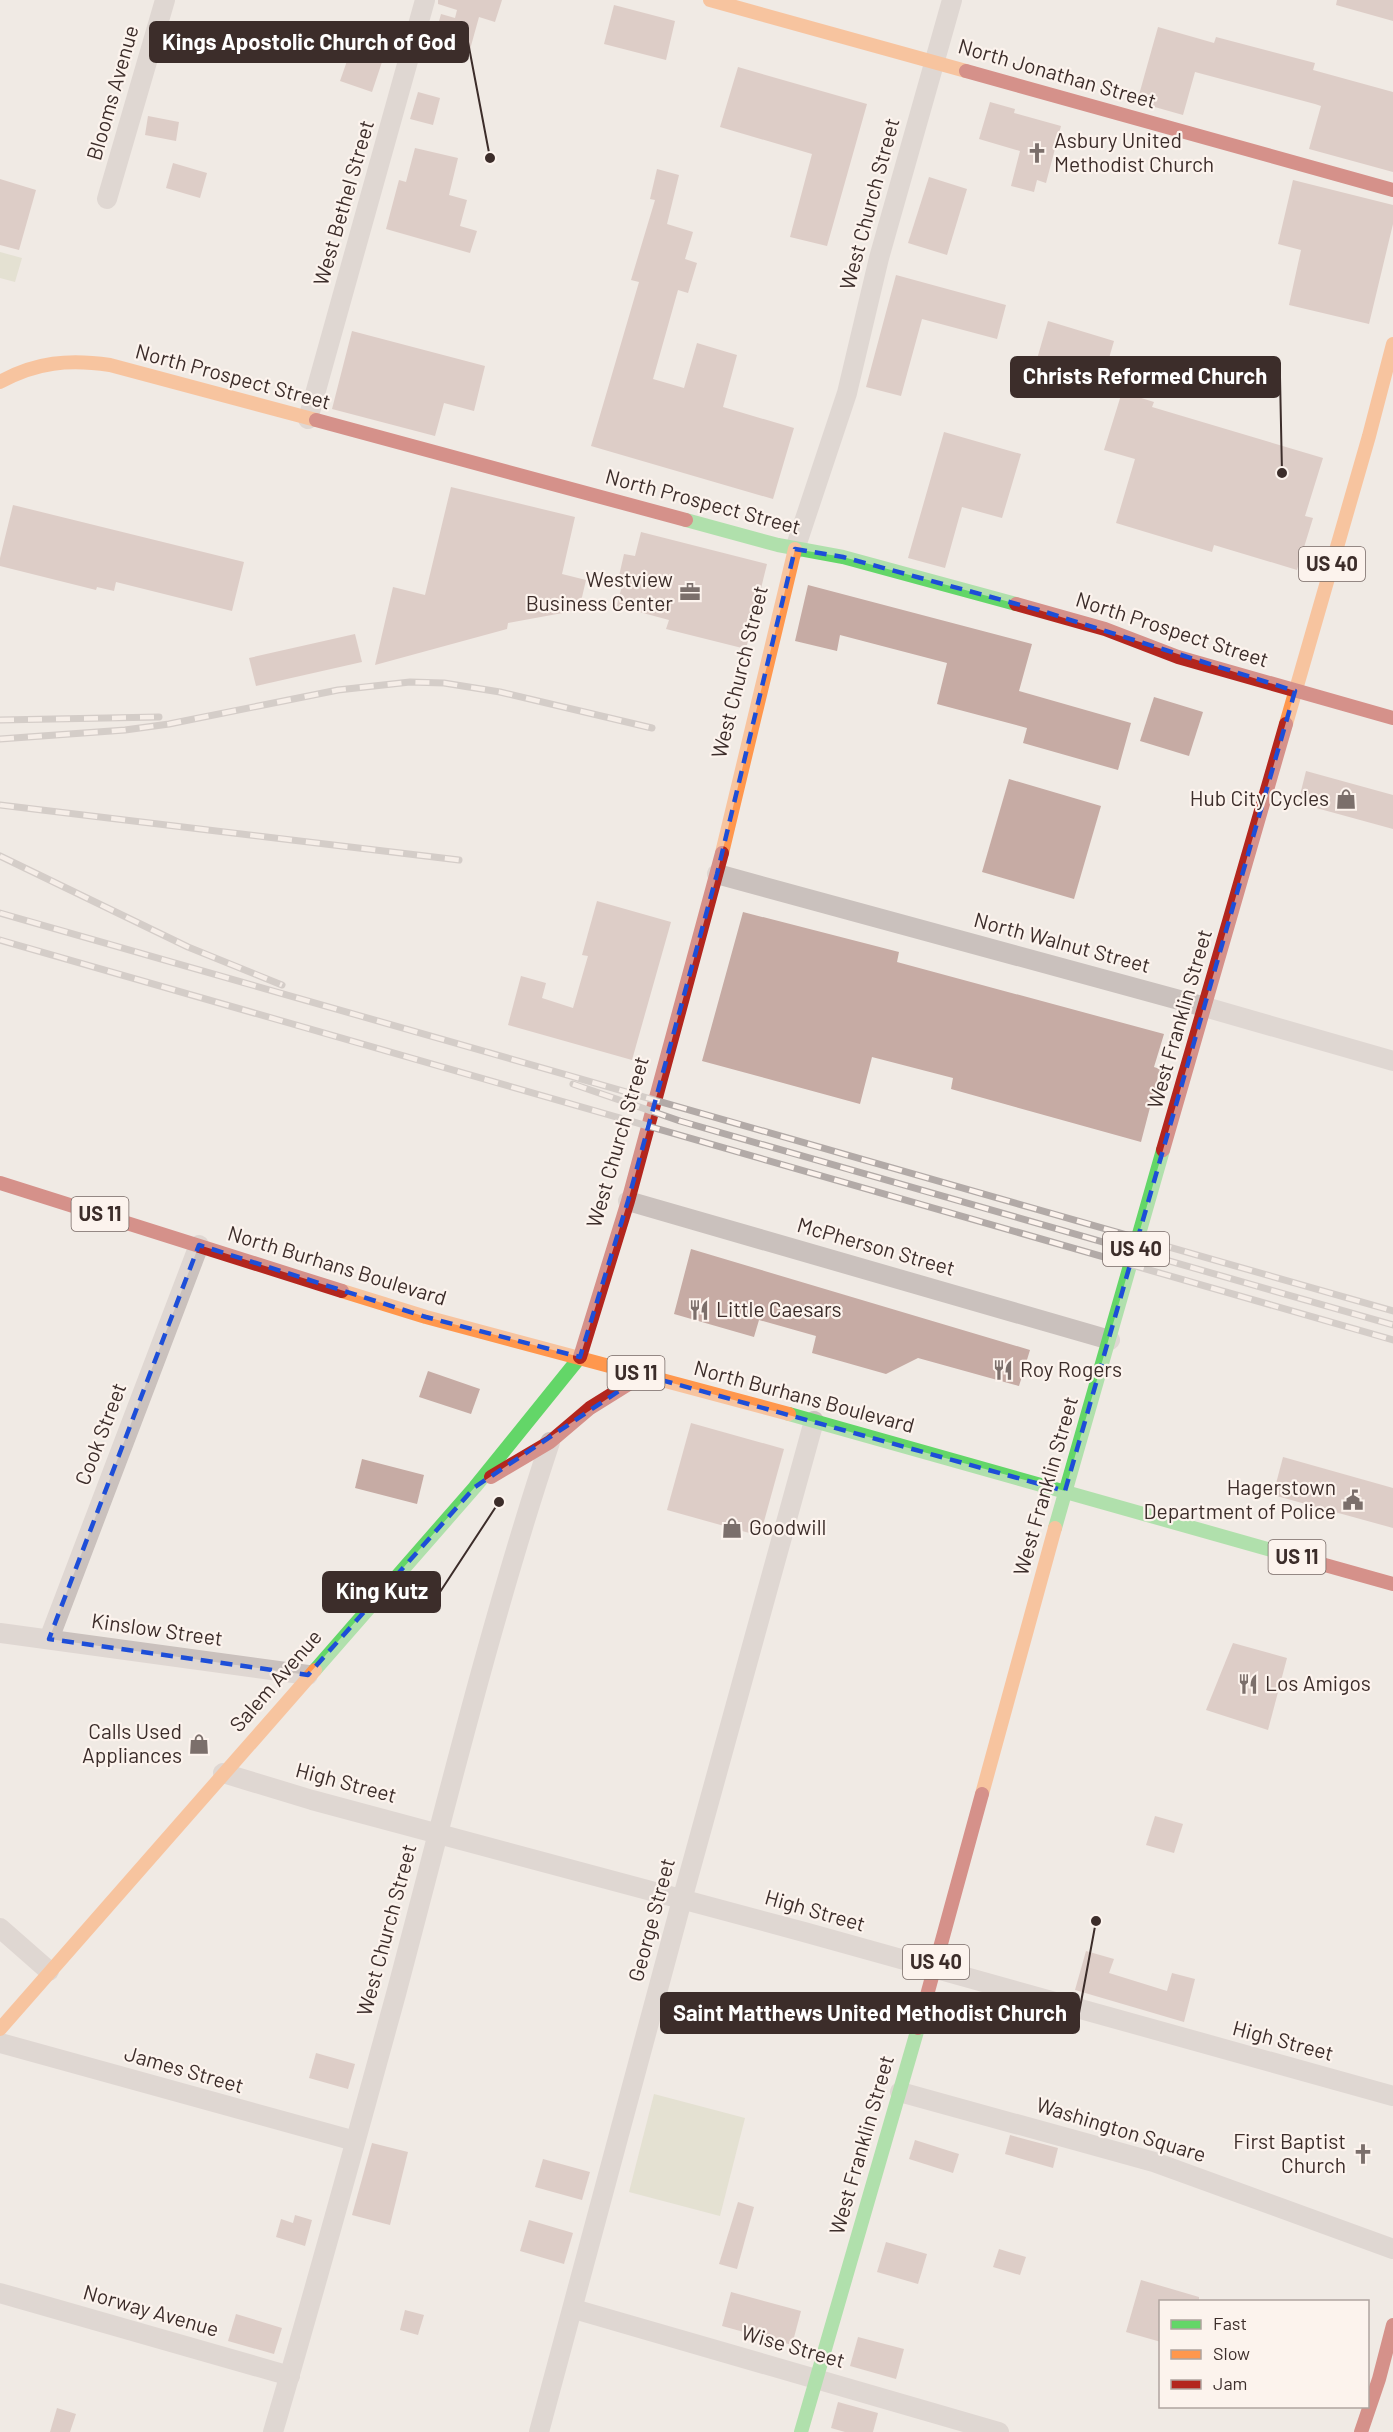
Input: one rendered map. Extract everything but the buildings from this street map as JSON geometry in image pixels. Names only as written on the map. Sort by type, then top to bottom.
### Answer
[{"type":"main road","name":"North Jonathan Street","points":[[710,0],[1393,190]]},
{"type":"main road","name":"West Franklin Street","points":[[801,2432],[900,2092],[1065,1491],[1393,345]]},
{"type":"main road","name":"North Prospect Street","points":[[0,382],[31,367],[56,360],[80,360],[110,365],[795,549],[843,557],[1039,610],[1105,629],[1178,657],[1393,718]]},
{"type":"main road","name":"West Church Street","points":[[580,1357],[628,1201],[717,874],[795,549]]},
{"type":"main road","name":"North Burhans Boulevard","points":[[0,1183],[426,1317],[814,1421],[1393,1584]]},
{"type":"main road","name":"Salem Avenue","points":[[0,2029],[475,1487],[580,1357]]},
{"type":"main road","points":[[475,1487],[550,1442],[590,1407],[643,1375]]},
{"type":"main road","points":[[1361,2432],[1379,2379],[1393,2325]]},
{"type":"street","name":"Blooms Avenue","points":[[107,199],[165,0]]},
{"type":"street","name":"West Bethel Street","points":[[308,419],[425,0]]},
{"type":"street","name":"West Church Street","points":[[795,549],[847,393],[879,258],[952,0]]},
{"type":"street","name":"North Walnut Street","points":[[717,874],[1205,1007],[1393,1061]]},
{"type":"street","name":"McPherson Street","points":[[628,1201],[1110,1340]]},
{"type":"street","name":"Cook Street","points":[[49,1640],[199,1245]]},
{"type":"street","name":"George Street","points":[[539,2432],[814,1421]]},
{"type":"street","name":"West Church Street","points":[[273,2432],[528,1508],[550,1442]]},
{"type":"street","name":"Kinslow Street","points":[[0,1633],[308,1675]]},
{"type":"street","name":"High Street","points":[[223,1773],[312,1800],[438,1832],[1393,2096]]},
{"type":"street","points":[[0,1928],[49,1971]]},
{"type":"street","name":"James Street","points":[[0,2043],[355,2141]]},
{"type":"street","name":"Washington Square","points":[[900,2092],[1154,2162],[1393,2249]]},
{"type":"street","name":"Norway Avenue","points":[[0,2293],[290,2376]]},
{"type":"street","name":"Wise Street","points":[[573,2309],[999,2432]]},
{"type":"highlighted area","points":[[795,549],[843,557],[1039,610],[1295,691],[1065,1491],[643,1375],[475,1487],[308,1675],[49,1639],[199,1245],[426,1317],[580,1357],[628,1201],[717,874]]},
{"type":"green space","points":[[0,252],[22,258],[15,282],[0,278]]},
{"type":"green space","points":[[654,2094],[745,2118],[720,2216],[629,2192]]},
{"type":"railway","points":[[0,739],[125,730],[169,724],[338,690],[410,682],[444,683],[500,692],[652,728]]},
{"type":"railway","points":[[0,720],[159,717]]},
{"type":"railway","points":[[0,805],[459,860]]},
{"type":"railway","points":[[0,856],[188,947],[282,985]]},
{"type":"railway","points":[[0,913],[1393,1311]]},
{"type":"railway","points":[[0,940],[1393,1340]]},
{"type":"railway","points":[[573,1084],[680,1121],[1393,1325]]},
{"type":"traffic: fast","points":[[686,520],[778,545],[843,557],[1016,604]]},
{"type":"traffic: fast","points":[[1055,1528],[1163,1150]]},
{"type":"traffic: fast","points":[[315,1670],[475,1487],[580,1357]]},
{"type":"traffic: fast","points":[[789,1414],[1282,1553]]},
{"type":"traffic: fast","points":[[801,2432],[918,2028]]},
{"type":"traffic: slow","points":[[710,0],[966,71]]},
{"type":"traffic: slow","points":[[1286,724],[1369,436],[1393,344]]},
{"type":"traffic: slow","points":[[0,382],[40,366],[67,362],[95,363],[110,365],[316,420]]},
{"type":"traffic: slow","points":[[722,853],[795,549]]},
{"type":"traffic: slow","points":[[342,1291],[426,1317],[789,1414]]},
{"type":"traffic: slow","points":[[982,1794],[1055,1528]]},
{"type":"traffic: slow","points":[[0,2029],[315,1670]]},
{"type":"traffic: jam","points":[[966,71],[1393,190]]},
{"type":"traffic: jam","points":[[316,420],[686,520]]},
{"type":"traffic: jam","points":[[1016,604],[1105,629],[1178,657],[1393,718]]},
{"type":"traffic: jam","points":[[1163,1150],[1286,724]]},
{"type":"traffic: jam","points":[[580,1357],[628,1201],[722,853]]},
{"type":"traffic: jam","points":[[0,1183],[342,1291]]},
{"type":"traffic: jam","points":[[491,1477],[550,1442],[590,1408],[643,1375]]},
{"type":"traffic: jam","points":[[1282,1553],[1393,1584]]},
{"type":"traffic: jam","points":[[918,2028],[982,1794]]},
{"type":"traffic: jam","points":[[1361,2432],[1379,2379],[1393,2325]]},
{"type":"place","name":"Asbury United Methodist Church","points":[[1037,153]]},
{"type":"place","name":"Kings Apostolic Church of God","points":[[490,158]]},
{"type":"place","name":"Christs Reformed Church","points":[[1282,473]]},
{"type":"place","name":"Westview Business Center","points":[[690,592]]},
{"type":"place","name":"Hub City Cycles","points":[[1346,799]]},
{"type":"place","name":"Little Caesars","points":[[699,1310]]},
{"type":"place","name":"Roy Rogers","points":[[1003,1370]]},
{"type":"place","name":"Hagerstown Department of Police","points":[[1353,1500]]},
{"type":"place","name":"King Kutz","points":[[499,1502]]},
{"type":"place","name":"Goodwill","points":[[732,1528]]},
{"type":"place","name":"Los Amigos","points":[[1248,1684]]},
{"type":"place","name":"Calls Used Appliances","points":[[199,1744]]},
{"type":"place","name":"Saint Matthews United Methodist Church","points":[[1096,1921]]},
{"type":"place","name":"First Baptist Church","points":[[1363,2154]]}]
